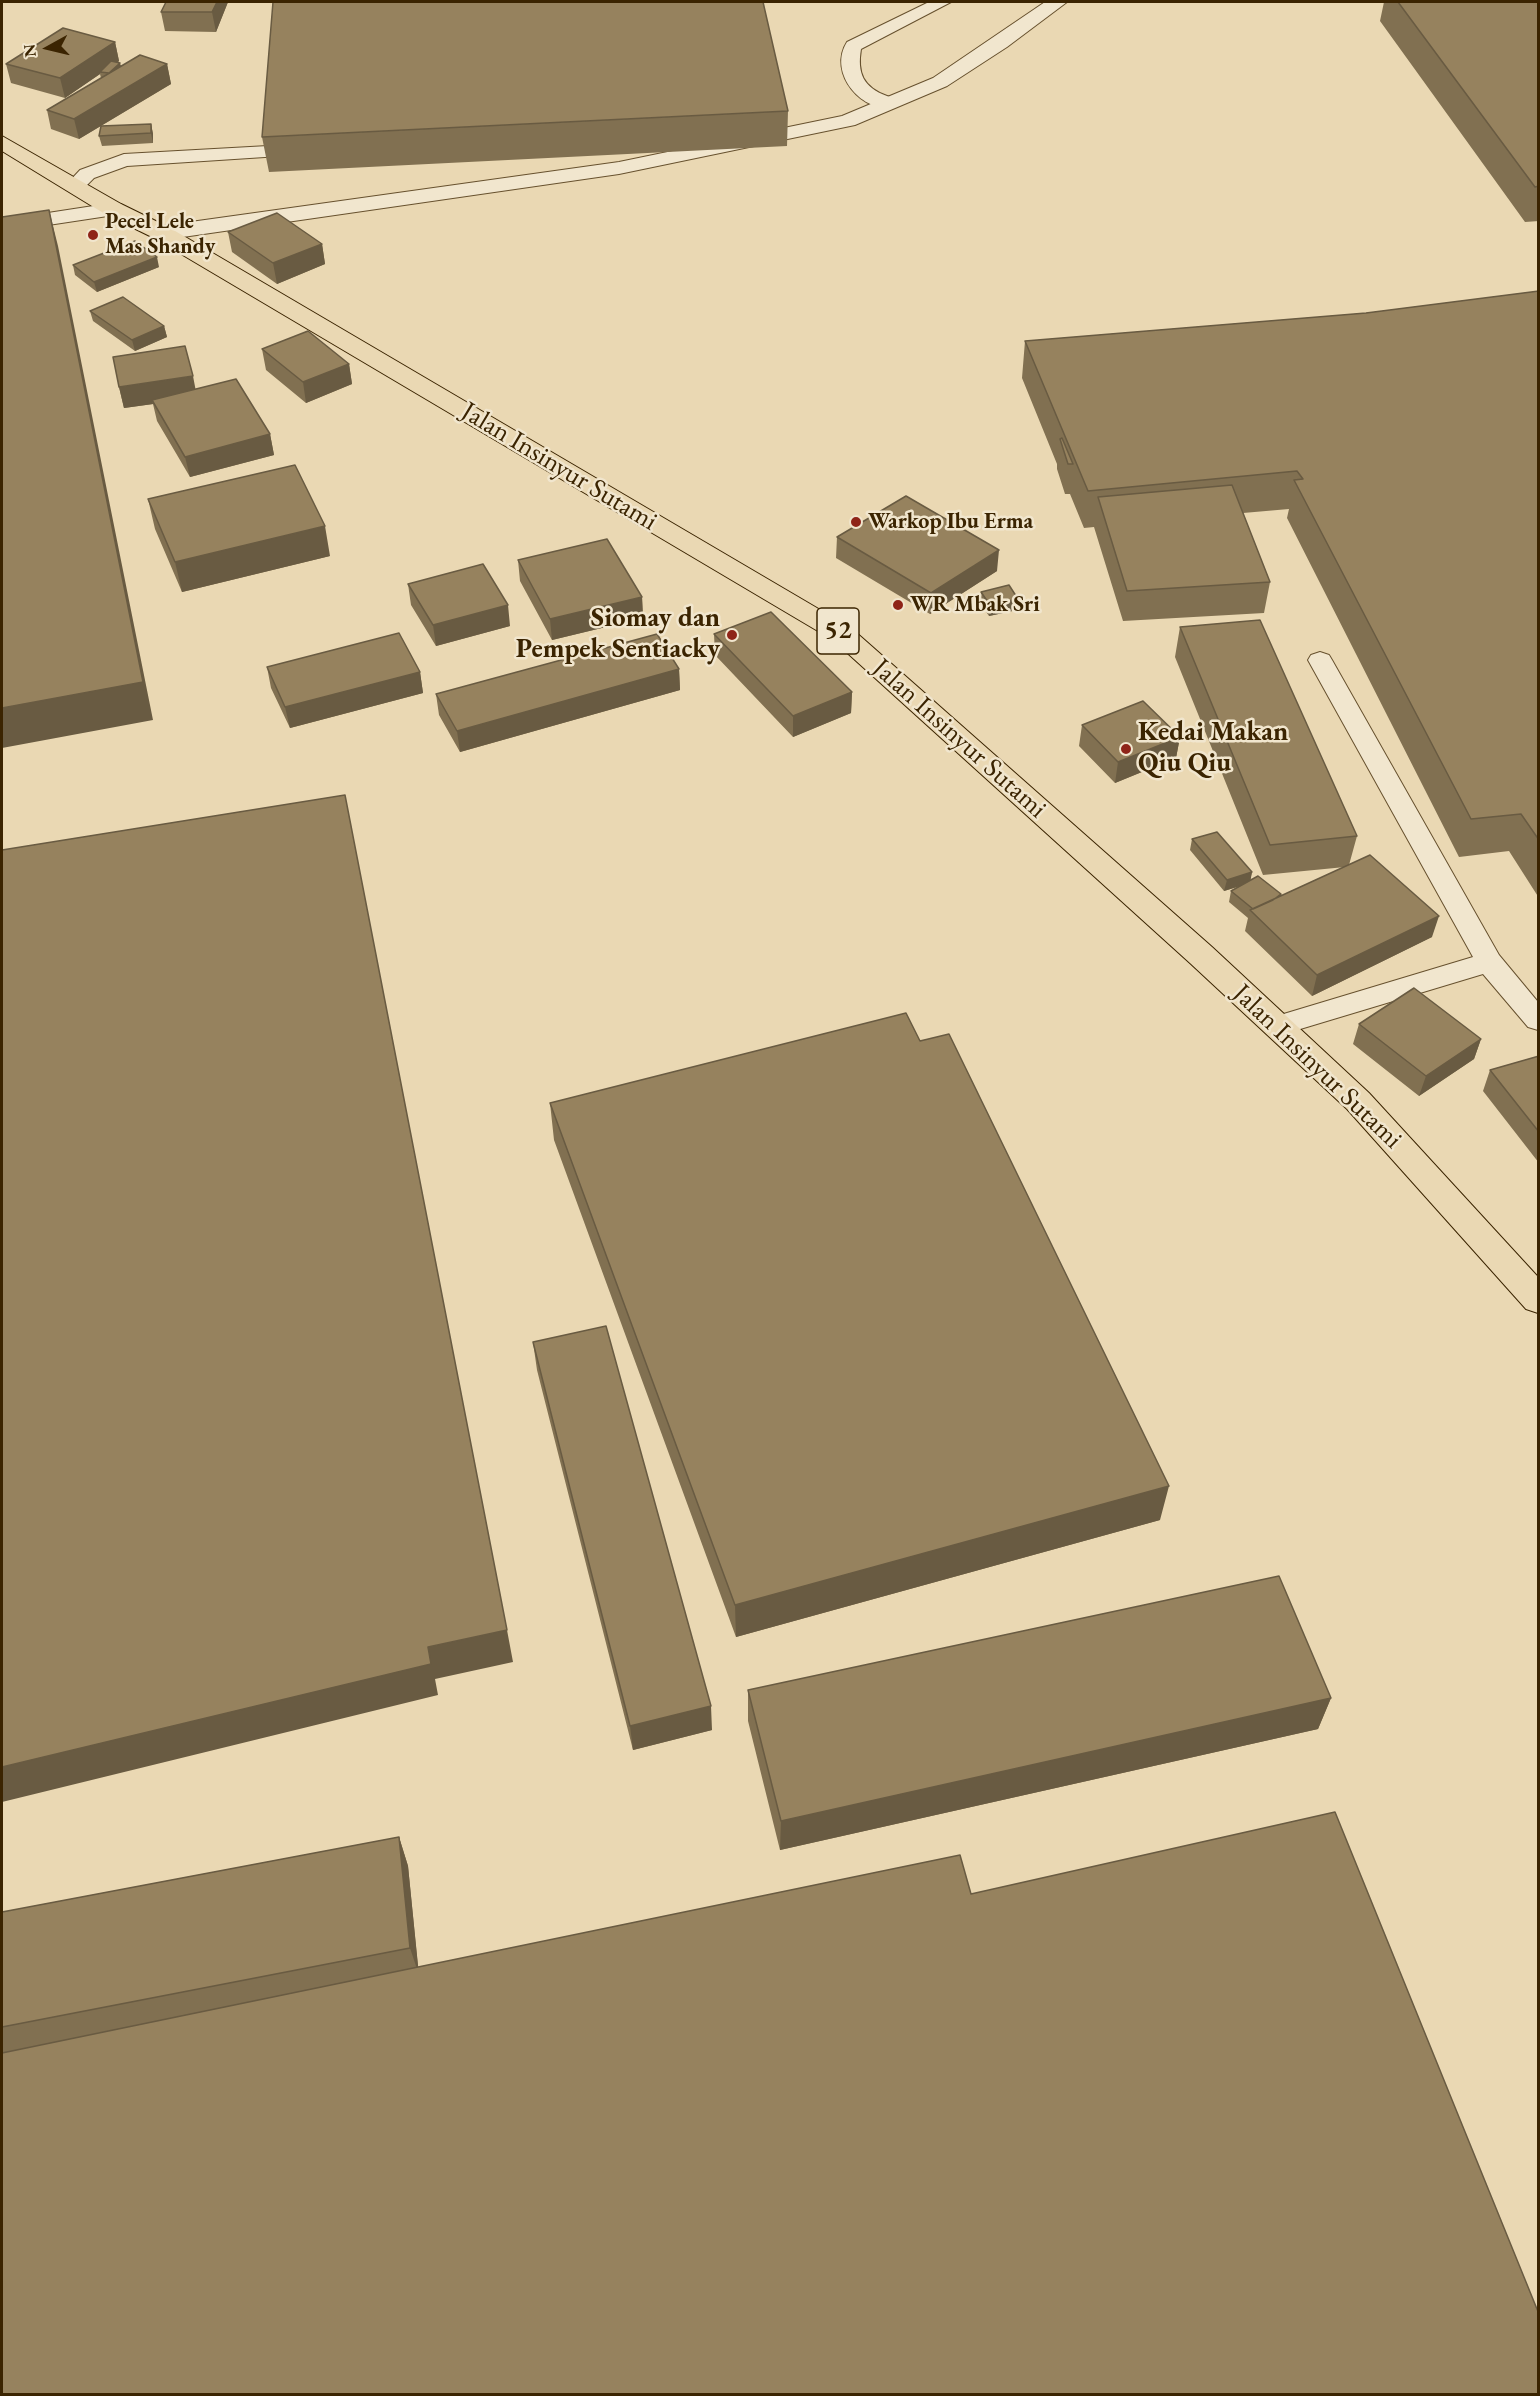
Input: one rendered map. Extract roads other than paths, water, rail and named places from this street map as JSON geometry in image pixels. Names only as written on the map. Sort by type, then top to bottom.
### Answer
[{"type":"highway","name":"Jalan Insinyur Sutami","points":[[2,142],[113,209],[162,233],[842,634],[1358,1101],[1539,1299]]},
{"type":"street","points":[[162,233],[619,168],[848,122],[940,82],[1000,44],[1057,2]]},
{"type":"street","points":[[2,226],[113,209]]},
{"type":"lane","points":[[890,103],[869,96],[856,85],[849,64],[853,46],[942,2]]},
{"type":"lane","points":[[75,186],[87,174],[124,160],[255,151],[326,149]]},
{"type":"lane","points":[[1320,660],[1489,962],[1539,1020]]},
{"type":"lane","points":[[1277,1026],[1394,993],[1489,962]]},
{"type":"place","name":"Pecel Lele Mas Shandy","points":[[93,235]]},
{"type":"place","name":"Warkop Ibu Erma","points":[[856,522]]},
{"type":"place","name":"WR Mbak Sri","points":[[898,605]]},
{"type":"place","name":"Siomay dan Pempek Sentiacky","points":[[732,635]]},
{"type":"place","name":"Kedai Makan Qiu Qiu","points":[[1126,749]]}]
